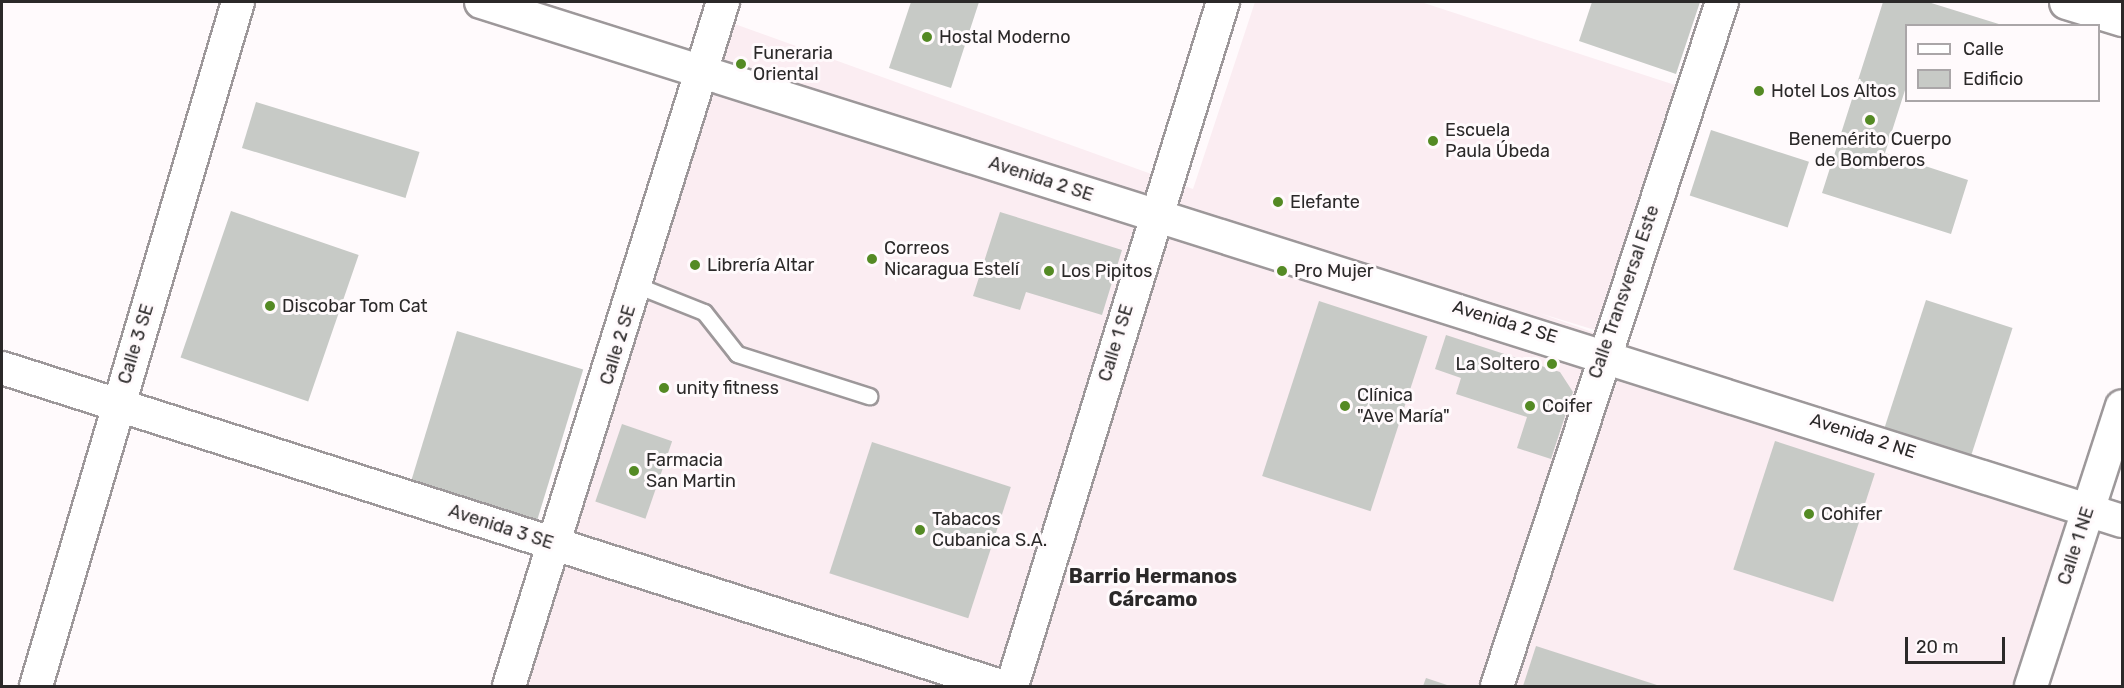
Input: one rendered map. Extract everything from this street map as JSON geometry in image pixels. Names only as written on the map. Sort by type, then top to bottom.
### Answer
[{"type":"street","name":"Calle 3 SE","points":[[36,687],[117,405],[238,2]]},
{"type":"street","name":"Avenida 2 SE","points":[[481,2],[702,70],[1154,216],[1603,352]]},
{"type":"street","name":"Calle 2 SE","points":[[509,687],[556,545],[723,2]]},
{"type":"street","name":"Calle 1 SE","points":[[1012,687],[1154,216],[1223,2]]},
{"type":"street","name":"Calle Transversal Este","points":[[1497,687],[1603,352],[1722,2]]},
{"type":"street","points":[[2066,2],[2122,19]]},
{"type":"street","name":"Avenida 2 NE","points":[[1603,352],[2122,521]]},
{"type":"street","name":"Avenida 3 SE","points":[[2,368],[1001,687]]},
{"type":"street","name":"Calle 1 NE","points":[[2031,687],[2122,406]]},
{"type":"lane","points":[[636,285],[704,312],[737,354],[869,396]]},
{"type":"shaded area","points":[[1255,2],[1421,2],[1675,85],[1595,330],[1539,313],[2088,509],[2034,686],[506,686],[718,18],[1193,189]]},
{"type":"building","points":[[911,2],[979,2],[951,88],[889,68]]},
{"type":"building","points":[[1592,2],[1700,2],[1676,74],[1579,41]]},
{"type":"building","name":"Benemérito Cuerpo de Bomberos","points":[[1883,2],[1928,2],[1999,24],[1905,24],[1905,90],[1885,153],[1968,180],[1951,234],[1822,193]]},
{"type":"building","points":[[256,102],[420,152],[405,198],[242,148]]},
{"type":"building","points":[[1711,130],[1809,162],[1788,227],[1690,196]]},
{"type":"building","name":"Discobar Tom Cat","points":[[231,211],[359,255],[308,402],[181,358]]},
{"type":"building","name":"Los Pipitos","points":[[1000,212],[1122,250],[1102,315],[1026,292],[1020,310],[973,296]]},
{"type":"building","points":[[1926,300],[2013,328],[1971,457],[1884,428]]},
{"type":"building","name":"Clínica \"Ave María\"","points":[[1319,301],[1427,336],[1371,511],[1262,476]]},
{"type":"building","points":[[457,331],[583,370],[536,525],[410,486]]},
{"type":"building","name":"Coifer","points":[[1446,335],[1560,372],[1573,392],[1551,459],[1517,448],[1527,417],[1456,394],[1461,378],[1435,369]]},
{"type":"building","name":"Farmacia San Martin","points":[[622,424],[672,441],[645,519],[595,502]]},
{"type":"building","points":[[1775,441],[1875,473],[1833,602],[1733,569]]},
{"type":"building","name":"Tabacos Cubanica S.A.","points":[[872,442],[1011,487],[968,618],[829,573]]},
{"type":"building","points":[[1536,646],[1660,686],[1523,686]]},
{"type":"building","points":[[1426,678],[1450,686],[1423,686]]},
{"type":"place","name":"Hostal Moderno","points":[[927,37]]},
{"type":"place","name":"Funeraria Oriental","points":[[741,64]]},
{"type":"place","name":"Hotel Los Altos","points":[[1759,91]]},
{"type":"place","name":"Benemérito Cuerpo de Bomberos","points":[[1870,120]]},
{"type":"place","name":"Escuela Paula Úbeda","points":[[1433,141]]},
{"type":"place","name":"Elefante","points":[[1278,202]]},
{"type":"place","name":"Correos Nicaragua Estelí","points":[[872,259]]},
{"type":"place","name":"Librería Altar","points":[[695,265]]},
{"type":"place","name":"Los Pipitos","points":[[1049,271]]},
{"type":"place","name":"Pro Mujer","points":[[1282,271]]},
{"type":"place","name":"Discobar Tom Cat","points":[[270,306]]},
{"type":"place","name":"La Soltero","points":[[1552,364]]},
{"type":"place","name":"unity fitness","points":[[664,388]]},
{"type":"place","name":"Clínica \"Ave María\"","points":[[1345,406]]},
{"type":"place","name":"Coifer","points":[[1530,406]]},
{"type":"place","name":"Farmacia San Martin","points":[[634,471]]},
{"type":"place","name":"Cohifer","points":[[1809,514]]},
{"type":"place","name":"Tabacos Cubanica S.A.","points":[[920,530]]},
{"type":"district","name":"Barrio Hermanos Cárcamo","points":[[1153,588]]}]
